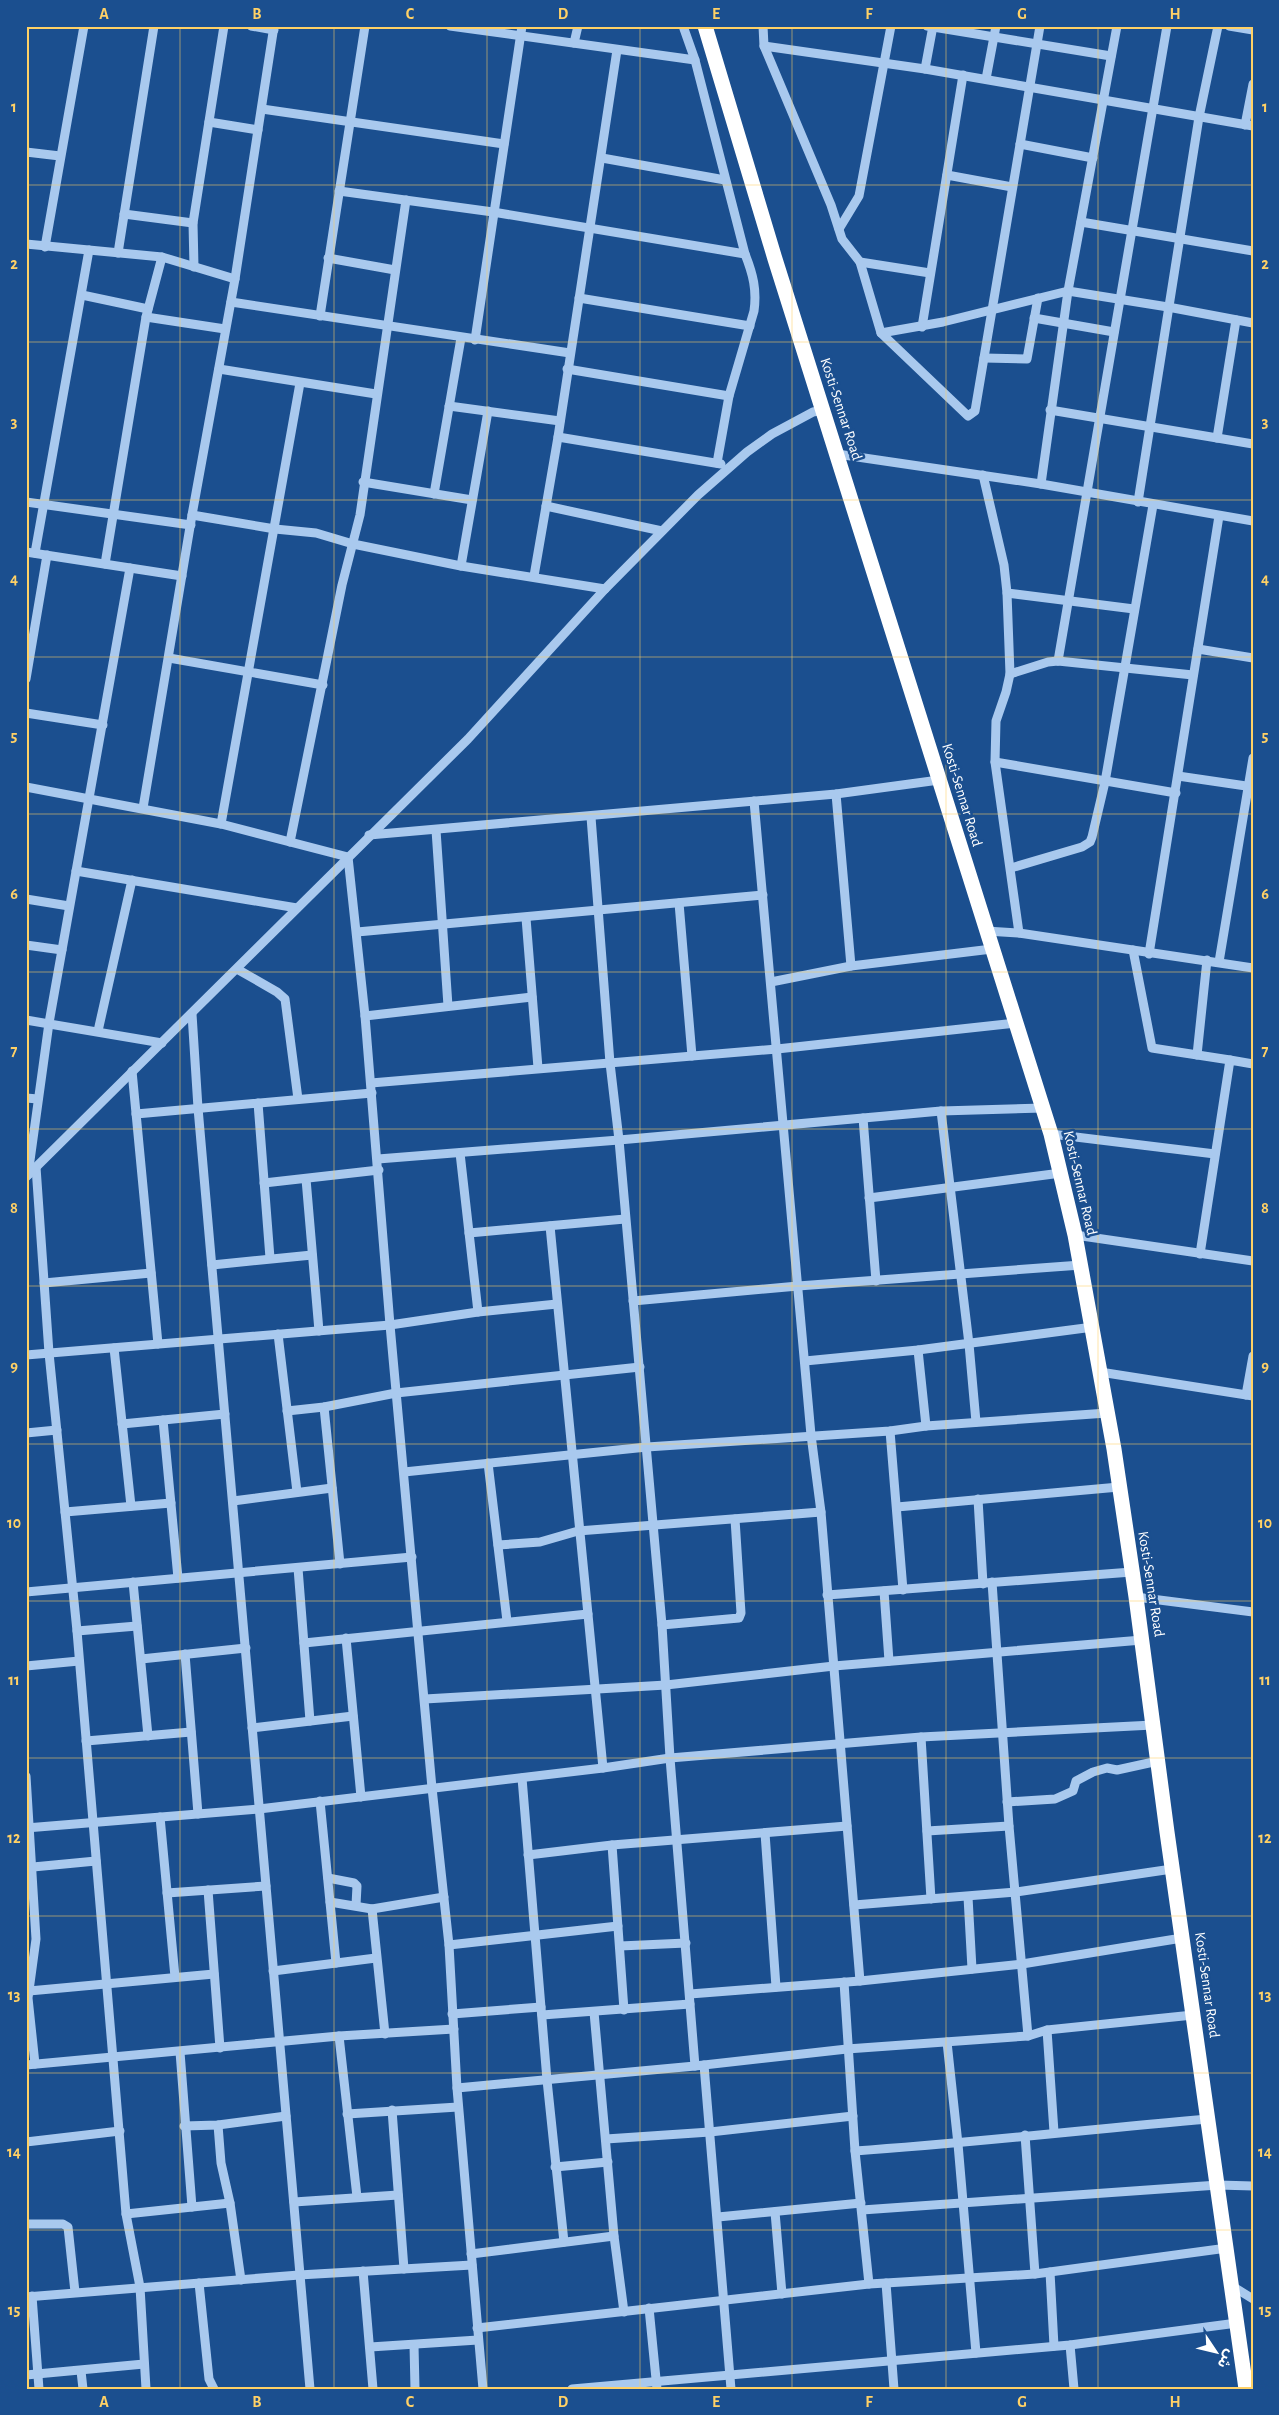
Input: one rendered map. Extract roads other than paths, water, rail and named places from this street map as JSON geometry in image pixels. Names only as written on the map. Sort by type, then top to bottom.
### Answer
[{"type":"highway","name":"Kosti-Sennar Road","points":[[705,26],[986,931],[1052,1134],[1061,1173],[1093,1327],[1136,1597],[1172,1869],[1246,2389]]},
{"type":"street","points":[[45,247],[84,26]]},
{"type":"street","points":[[118,253],[154,26]]},
{"type":"street","points":[[194,267],[193,223],[224,26]]},
{"type":"street","points":[[143,808],[192,515],[235,279],[274,28],[251,26]]},
{"type":"street","points":[[320,316],[365,26]]},
{"type":"street","points":[[450,26],[695,60]]},
{"type":"street","points":[[475,340],[522,26]]},
{"type":"street","points":[[574,43],[578,26]]},
{"type":"street","points":[[683,26],[695,60],[744,254],[755,288],[754,311],[729,396],[717,463]]},
{"type":"street","points":[[763,26],[764,46],[832,205],[842,241],[860,262],[881,333],[965,415],[971,415],[976,411],[991,310],[1040,26]]},
{"type":"street","points":[[839,229],[859,196],[886,63],[891,26]]},
{"type":"street","points":[[986,79],[996,26]]},
{"type":"street","points":[[1041,484],[1068,291],[1117,26]]},
{"type":"street","points":[[1058,661],[1070,601],[1166,26]]},
{"type":"street","points":[[1138,502],[1199,117],[1218,26]]},
{"type":"street","points":[[1229,26],[1253,29]]},
{"type":"street","points":[[925,69],[931,27],[1111,56]]},
{"type":"street","points":[[764,46],[963,75],[1249,125],[1253,84]]},
{"type":"street","points":[[534,576],[558,437],[617,50]]},
{"type":"street","points":[[922,327],[963,75]]},
{"type":"street","points":[[262,109],[504,144]]},
{"type":"street","points":[[209,122],[258,130]]},
{"type":"street","points":[[1020,144],[1093,158]]},
{"type":"street","points":[[26,152],[60,156]]},
{"type":"street","points":[[602,158],[725,180]]},
{"type":"street","points":[[947,175],[1012,187]]},
{"type":"street","points":[[339,191],[493,212],[590,230],[744,254]]},
{"type":"street","points":[[290,842],[324,685],[342,585],[360,515],[363,482],[406,200]]},
{"type":"street","points":[[124,214],[193,223]]},
{"type":"street","points":[[1081,222],[1252,248]]},
{"type":"street","points":[[26,244],[162,258],[235,279]]},
{"type":"street","points":[[89,250],[44,505],[31,552],[182,576]]},
{"type":"street","points":[[105,564],[147,313],[162,258]]},
{"type":"street","points":[[328,258],[395,270]]},
{"type":"street","points":[[860,262],[930,273]]},
{"type":"street","points":[[881,333],[922,327],[1068,291],[1168,307],[1253,324]]},
{"type":"street","points":[[82,295],[147,313],[225,329]]},
{"type":"street","points":[[579,298],[750,326]]},
{"type":"street","points":[[984,358],[1027,360],[1038,298]]},
{"type":"street","points":[[231,302],[570,354]]},
{"type":"street","points":[[1034,318],[1114,332]]},
{"type":"street","points":[[1218,438],[1236,320]]},
{"type":"street","points":[[434,494],[461,338]]},
{"type":"street","points":[[219,369],[376,394]]},
{"type":"street","points":[[567,369],[729,396]]},
{"type":"street","points":[[221,824],[276,530],[300,383]]},
{"type":"street","points":[[449,406],[560,421]]},
{"type":"street","points":[[27,1176],[468,740],[605,589],[662,531],[732,465],[784,427],[813,412],[823,410]]},
{"type":"street","points":[[1050,410],[1100,420],[1253,444]]},
{"type":"street","points":[[461,566],[488,411]]},
{"type":"street","points":[[558,437],[732,465]]},
{"type":"street","points":[[837,454],[1041,484],[1152,505],[1253,521]]},
{"type":"street","points":[[983,475],[1004,565],[1007,593],[1010,674],[996,722],[995,762],[1019,934]]},
{"type":"street","points":[[363,482],[472,500]]},
{"type":"street","points":[[26,502],[191,525]]},
{"type":"street","points":[[1011,868],[1082,847],[1090,842],[1105,782],[1152,505]]},
{"type":"street","points":[[546,506],[662,531]]},
{"type":"street","points":[[192,515],[276,530],[316,533],[353,544],[461,566],[534,576],[605,589]]},
{"type":"street","points":[[1149,954],[1219,516]]},
{"type":"street","points":[[26,679],[47,555]]},
{"type":"street","points":[[27,1176],[49,1023],[130,568]]},
{"type":"street","points":[[1007,593],[1134,609]]},
{"type":"street","points":[[1198,649],[1253,658]]},
{"type":"street","points":[[169,658],[324,685]]},
{"type":"street","points":[[1010,674],[1048,662],[1058,661],[1193,675]]},
{"type":"street","points":[[26,713],[103,725]]},
{"type":"street","points":[[1219,962],[1250,786],[1253,758]]},
{"type":"street","points":[[995,762],[1176,793]]},
{"type":"street","points":[[1178,776],[1250,786]]},
{"type":"street","points":[[370,835],[836,794],[939,780]]},
{"type":"street","points":[[26,787],[221,824],[348,857]]},
{"type":"street","points":[[836,794],[851,966]]},
{"type":"street","points":[[754,801],[785,1125],[811,1435],[821,1512],[860,1981]]},
{"type":"street","points":[[591,817],[610,1063],[619,1140],[662,1625],[670,1758],[690,1999],[710,2132],[731,2389]]},
{"type":"street","points":[[436,830],[448,1006]]},
{"type":"street","points":[[348,857],[357,932],[379,1170],[390,1325],[432,1788],[449,1945],[456,2088],[482,2389]]},
{"type":"street","points":[[76,871],[297,908]]},
{"type":"street","points":[[98,1031],[132,880]]},
{"type":"street","points":[[357,932],[763,895]]},
{"type":"street","points":[[26,899],[69,906]]},
{"type":"street","points":[[679,903],[692,1056]]},
{"type":"street","points":[[526,918],[538,1068]]},
{"type":"street","points":[[986,931],[1133,950],[1149,954],[1207,960],[1253,968]]},
{"type":"street","points":[[26,945],[62,950]]},
{"type":"street","points":[[771,982],[851,966],[992,949]]},
{"type":"street","points":[[1133,950],[1151,1046],[1154,1050],[1253,1064]]},
{"type":"street","points":[[1197,1055],[1207,960]]},
{"type":"street","points":[[237,970],[277,992],[285,999],[298,1099]]},
{"type":"street","points":[[365,1016],[532,997]]},
{"type":"street","points":[[192,1014],[198,1108],[310,2389]]},
{"type":"street","points":[[26,1020],[162,1043]]},
{"type":"street","points":[[371,1082],[777,1049],[1016,1023]]},
{"type":"street","points":[[1200,1254],[1230,1060]]},
{"type":"street","points":[[132,1071],[158,1344]]},
{"type":"street","points":[[136,1114],[372,1093]]},
{"type":"street","points":[[26,1098],[38,1099]]},
{"type":"street","points":[[258,1103],[270,1258]]},
{"type":"street","points":[[378,1159],[619,1140],[941,1110],[1043,1108]]},
{"type":"street","points":[[941,1110],[970,1344],[976,1422]]},
{"type":"street","points":[[863,1118],[876,1281]]},
{"type":"street","points":[[1052,1134],[1215,1154]]},
{"type":"street","points":[[460,1153],[478,1312]]},
{"type":"street","points":[[36,1167],[49,1353],[77,1630],[126,2214],[140,2287],[146,2389]]},
{"type":"street","points":[[264,1183],[379,1170]]},
{"type":"street","points":[[869,1198],[1061,1173]]},
{"type":"street","points":[[306,1178],[319,1331]]},
{"type":"street","points":[[469,1233],[625,1219]]},
{"type":"street","points":[[550,1226],[578,1531],[603,1768]]},
{"type":"street","points":[[1075,1235],[1253,1261]]},
{"type":"street","points":[[212,1265],[312,1255]]},
{"type":"street","points":[[633,1301],[798,1286],[961,1276],[1081,1266]]},
{"type":"street","points":[[44,1284],[151,1273]]},
{"type":"street","points":[[26,1355],[390,1325],[478,1312],[557,1304]]},
{"type":"street","points":[[805,1361],[970,1344],[1093,1327]]},
{"type":"street","points":[[278,1334],[297,1492]]},
{"type":"street","points":[[114,1348],[131,1506]]},
{"type":"street","points":[[918,1350],[926,1426]]},
{"type":"street","points":[[1100,1372],[1249,1396],[1253,1356]]},
{"type":"street","points":[[287,1412],[396,1393],[640,1368]]},
{"type":"street","points":[[324,1407],[340,1564]]},
{"type":"street","points":[[404,1472],[647,1447],[890,1431],[926,1426],[1107,1412]]},
{"type":"street","points":[[122,1424],[225,1414]]},
{"type":"street","points":[[163,1420],[178,1578]]},
{"type":"street","points":[[26,1433],[57,1430]]},
{"type":"street","points":[[890,1431],[903,1590]]},
{"type":"street","points":[[488,1463],[507,1621]]},
{"type":"street","points":[[897,1507],[1119,1487]]},
{"type":"street","points":[[233,1502],[332,1488]]},
{"type":"street","points":[[978,1499],[998,1653],[1007,1802],[1028,2036]]},
{"type":"street","points":[[65,1512],[171,1503]]},
{"type":"street","points":[[498,1545],[540,1542],[578,1531],[821,1512]]},
{"type":"street","points":[[662,1625],[739,1618],[741,1613],[735,1519]]},
{"type":"street","points":[[26,1592],[412,1557]]},
{"type":"street","points":[[298,1568],[310,1721]]},
{"type":"street","points":[[827,1595],[1132,1572]]},
{"type":"street","points":[[133,1582],[148,1736]]},
{"type":"street","points":[[884,1591],[889,1661]]},
{"type":"street","points":[[1136,1597],[1253,1612]]},
{"type":"street","points":[[304,1643],[588,1614]]},
{"type":"street","points":[[77,1630],[137,1626]]},
{"type":"street","points":[[346,1638],[361,1796]]},
{"type":"street","points":[[425,1699],[666,1685],[834,1666],[1142,1640]]},
{"type":"street","points":[[140,1659],[246,1648]]},
{"type":"street","points":[[185,1654],[198,1814]]},
{"type":"street","points":[[26,1666],[79,1661]]},
{"type":"street","points":[[252,1728],[353,1716]]},
{"type":"street","points":[[28,1828],[259,1809],[603,1768],[670,1758],[921,1737],[1153,1725]]},
{"type":"street","points":[[86,1741],[191,1732]]},
{"type":"street","points":[[921,1737],[932,1899]]},
{"type":"street","points":[[1007,1802],[1055,1799],[1073,1791],[1076,1780],[1093,1772],[1106,1768],[1117,1770],[1158,1761]]},
{"type":"street","points":[[26,1776],[28,1828],[33,1867],[30,1886],[36,1939],[29,1992],[31,2064],[180,2052],[339,2036],[454,2029]]},
{"type":"street","points":[[522,1778],[547,2080],[564,2242]]},
{"type":"street","points":[[320,1802],[336,1963]]},
{"type":"street","points":[[160,1817],[175,1977]]},
{"type":"street","points":[[528,1855],[612,1845],[847,1826]]},
{"type":"street","points":[[926,1831],[1009,1826]]},
{"type":"street","points":[[765,1833],[776,1987]]},
{"type":"street","points":[[612,1845],[624,2010]]},
{"type":"street","points":[[33,1867],[96,1861]]},
{"type":"street","points":[[854,1905],[1016,1892],[1172,1869]]},
{"type":"street","points":[[328,1878],[354,1883],[357,1886],[356,1905]]},
{"type":"street","points":[[167,1893],[266,1886]]},
{"type":"street","points":[[208,1890],[220,2048]]},
{"type":"street","points":[[968,1896],[972,1969]]},
{"type":"street","points":[[330,1902],[372,1909],[444,1897]]},
{"type":"street","points":[[372,1909],[385,2034]]},
{"type":"street","points":[[449,1945],[618,1926]]},
{"type":"street","points":[[452,2014],[624,2010],[776,1987],[860,1981],[1022,1964],[1182,1938]]},
{"type":"street","points":[[620,1946],[686,1942]]},
{"type":"street","points":[[273,1971],[376,1958]]},
{"type":"street","points":[[29,1992],[214,1974]]},
{"type":"street","points":[[844,1982],[855,2151],[869,2284]]},
{"type":"street","points":[[594,2012],[614,2236],[624,2312]]},
{"type":"street","points":[[456,2088],[700,2066],[847,2049],[1028,2036],[1047,2030],[1193,2014]]},
{"type":"street","points":[[1047,2030],[1054,2132]]},
{"type":"street","points":[[339,2036],[357,2197]]},
{"type":"street","points":[[947,2042],[976,2353]]},
{"type":"street","points":[[180,2052],[184,2126],[192,2207]]},
{"type":"street","points":[[347,2114],[458,2107]]},
{"type":"street","points":[[392,2110],[404,2269]]},
{"type":"street","points":[[184,2126],[218,2125],[286,2116]]},
{"type":"street","points":[[606,2139],[710,2132],[853,2116]]},
{"type":"street","points":[[855,2151],[958,2144],[1054,2132],[1209,2119]]},
{"type":"street","points":[[218,2125],[221,2163],[230,2204],[241,2280]]},
{"type":"street","points":[[26,2142],[120,2131]]},
{"type":"street","points":[[1025,2135],[1028,2199],[1035,2274]]},
{"type":"street","points":[[555,2167],[608,2162]]},
{"type":"street","points":[[718,2217],[861,2207],[1028,2199],[1218,2185],[1252,2185]]},
{"type":"street","points":[[294,2202],[398,2195]]},
{"type":"street","points":[[126,2214],[230,2204]]},
{"type":"street","points":[[775,2212],[782,2294]]},
{"type":"street","points":[[26,2224],[63,2224],[68,2227],[75,2292]]},
{"type":"street","points":[[471,2254],[614,2236]]},
{"type":"street","points":[[477,2328],[869,2284],[1035,2274],[1227,2248]]},
{"type":"street","points":[[39,2389],[29,2296],[299,2275],[472,2265]]},
{"type":"street","points":[[363,2271],[373,2389]]},
{"type":"street","points":[[1050,2272],[1054,2346]]},
{"type":"street","points":[[199,2283],[209,2379],[214,2389]]},
{"type":"street","points":[[886,2283],[894,2389]]},
{"type":"street","points":[[1232,2286],[1253,2300]]},
{"type":"street","points":[[649,2308],[657,2384]]},
{"type":"street","points":[[572,2389],[657,2384],[892,2360],[1070,2345],[1237,2323]]},
{"type":"street","points":[[370,2347],[478,2340]]},
{"type":"street","points":[[414,2345],[415,2389]]},
{"type":"street","points":[[1070,2345],[1074,2389]]},
{"type":"street","points":[[26,2375],[144,2364]]},
{"type":"street","points":[[81,2371],[83,2389]]}]
